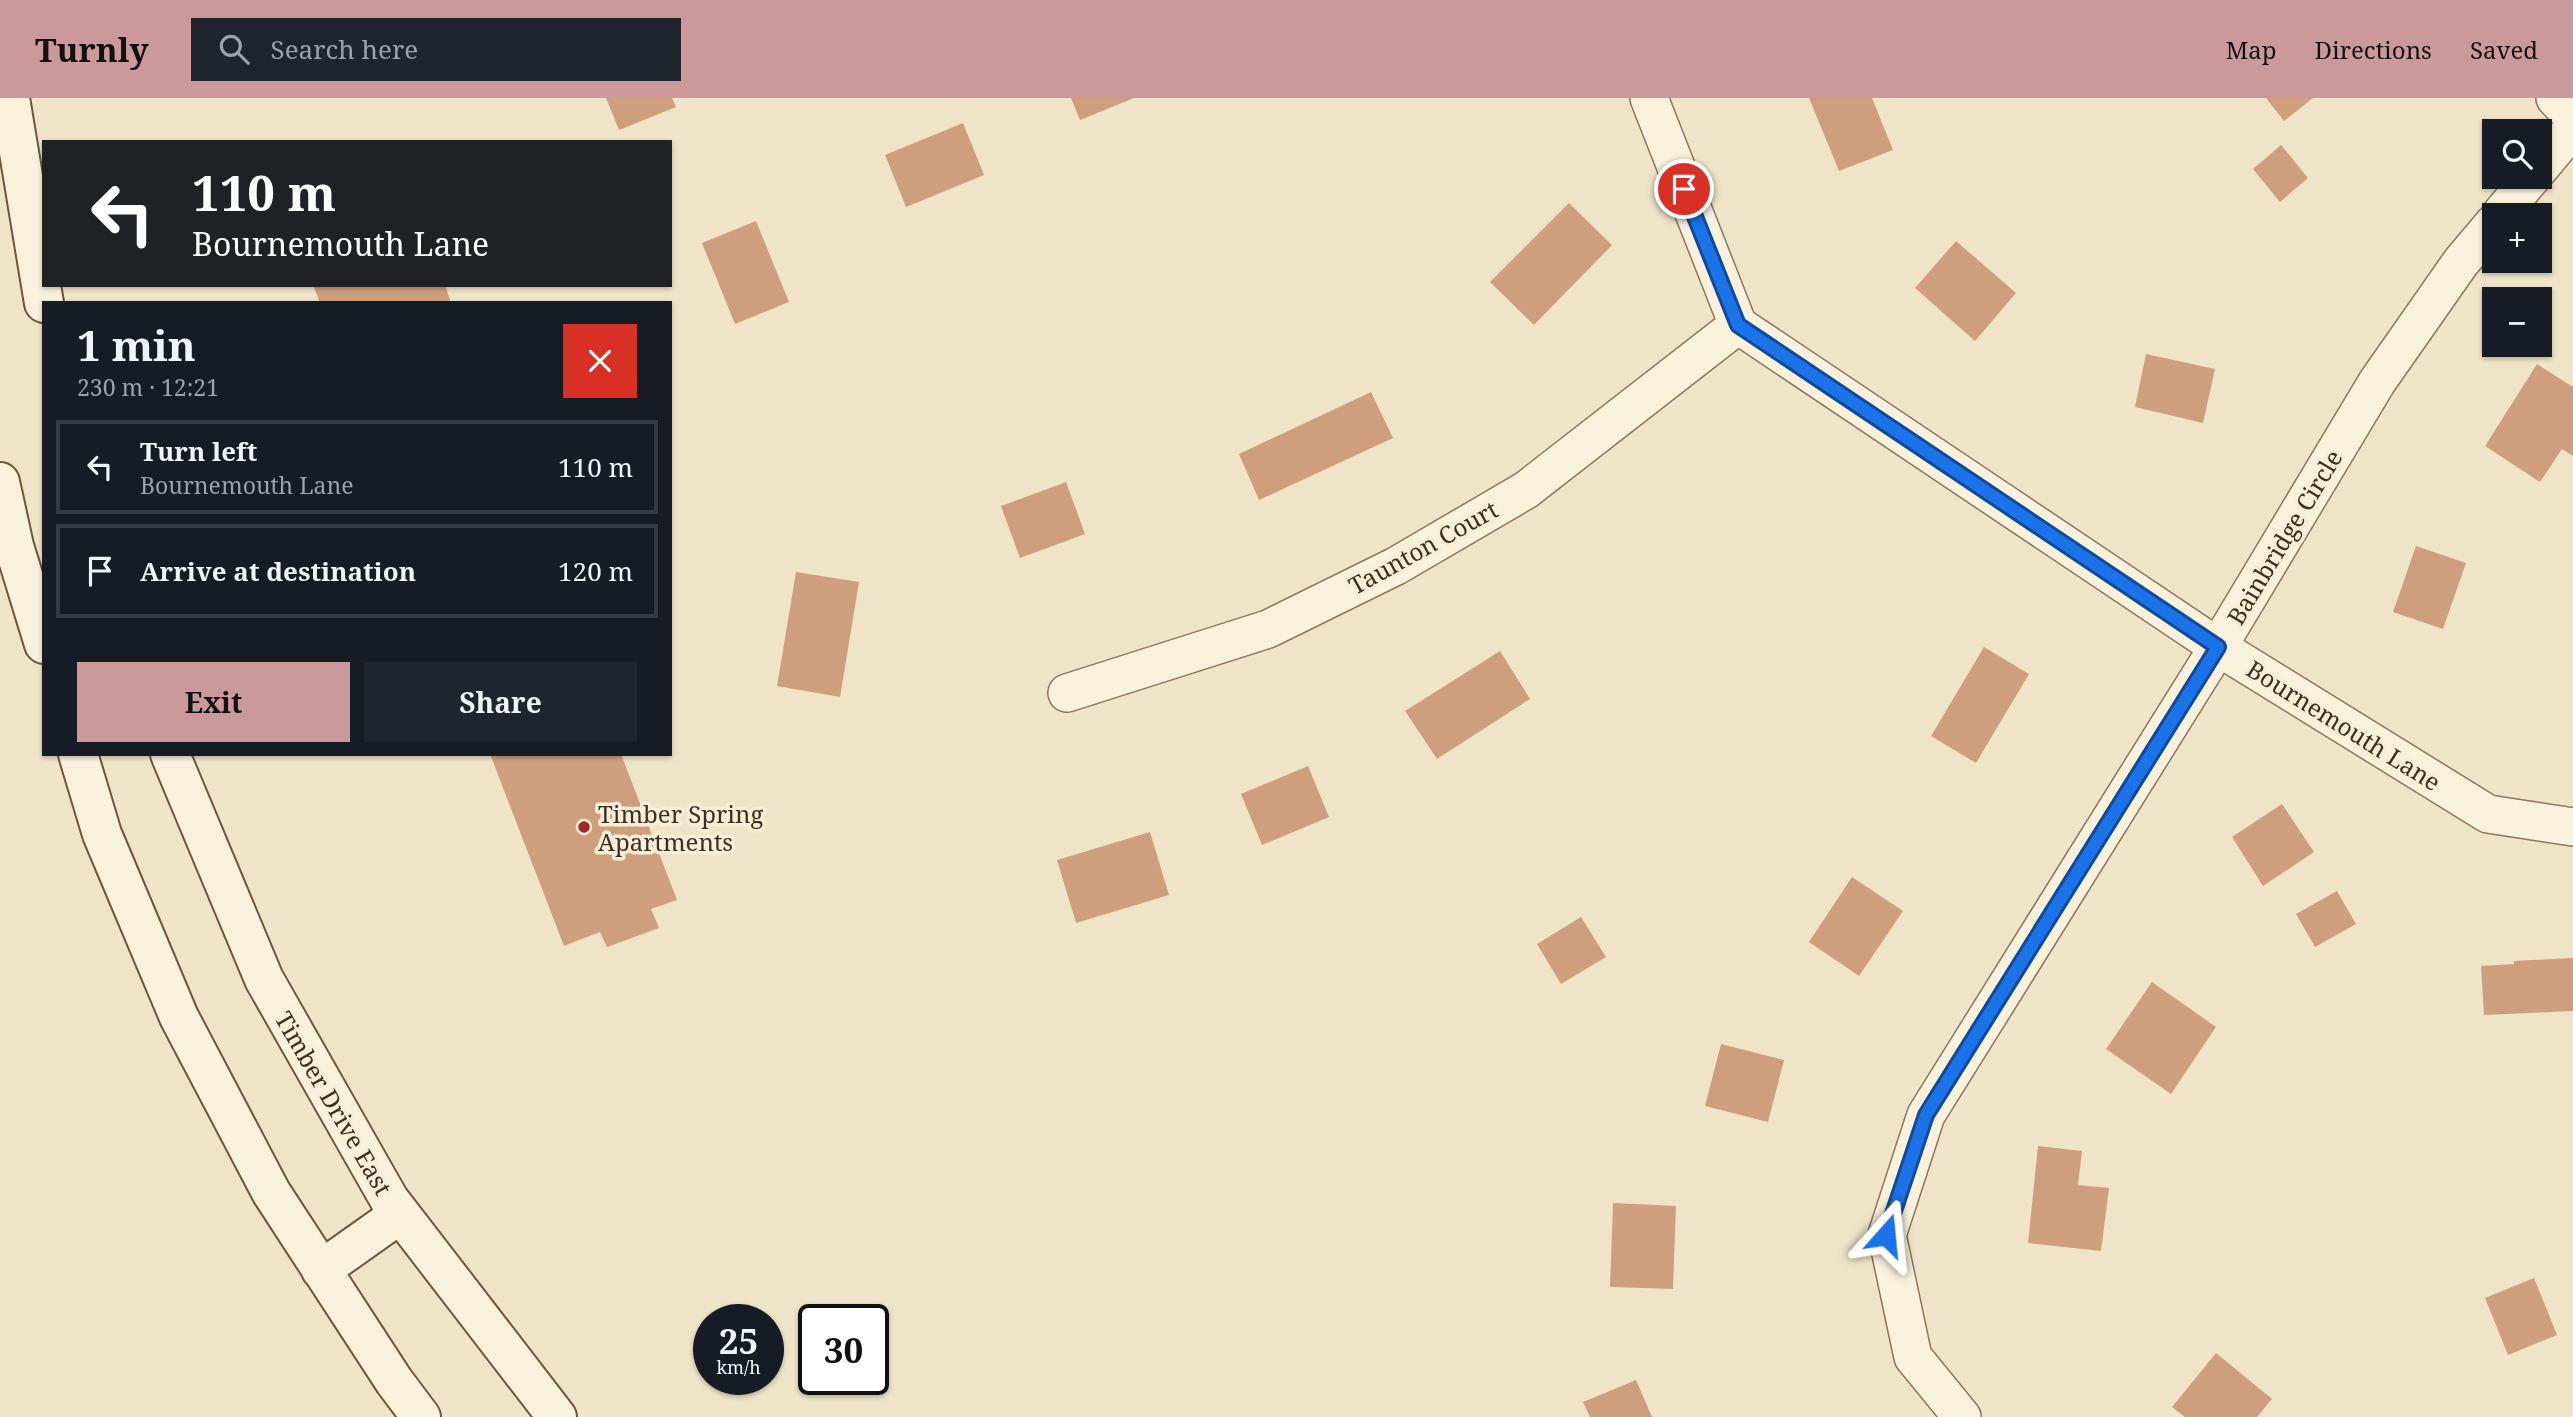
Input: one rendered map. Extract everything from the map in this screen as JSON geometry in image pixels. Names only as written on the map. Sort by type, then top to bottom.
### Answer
[{"type":"main road","points":[[10,98],[44,301]]},
{"type":"main road","points":[[0,482],[14,546],[42,637]]},
{"type":"main road","points":[[79,756],[102,834],[179,1017],[271,1192],[394,1381],[421,1417]]},
{"type":"main road","name":"Timber Drive East","points":[[171,756],[264,979],[389,1199],[557,1417]]},
{"type":"main road","points":[[321,1270],[400,1214]]},
{"type":"street","points":[[1648,98],[1738,325]]},
{"type":"street","points":[[2555,98],[2573,117]]},
{"type":"street","points":[[2552,153],[2573,128]]},
{"type":"street","points":[[2510,203],[2522,189]]},
{"type":"street","name":"Bainbridge Circle","points":[[1962,1417],[1913,1357],[1886,1235],[1926,1115],[2218,647],[2377,382],[2461,262],[2482,237]]},
{"type":"street","name":"Bournemouth Lane","points":[[1738,325],[2218,647],[2488,814],[2573,827]]},
{"type":"street","name":"Taunton Court","points":[[1067,693],[1268,629],[1396,566],[1526,490],[1738,325]]},
{"type":"building","points":[[606,98],[672,98],[676,107],[619,130]]},
{"type":"building","points":[[1071,98],[1134,98],[1080,120]]},
{"type":"building","points":[[1809,98],[1872,98],[1893,150],[1839,171]]},
{"type":"building","points":[[2266,98],[2313,98],[2284,121]]},
{"type":"building","points":[[963,123],[984,175],[906,207],[885,155]]},
{"type":"building","points":[[2281,145],[2308,178],[2280,202],[2253,169]]},
{"type":"building","points":[[1569,203],[1612,245],[1534,325],[1490,282]]},
{"type":"building","points":[[756,221],[789,302],[735,324],[702,243]]},
{"type":"building","points":[[1956,241],[2016,293],[1975,341],[1915,288]]},
{"type":"building","points":[[314,287],[446,287],[450,301],[319,301]]},
{"type":"building","points":[[2146,354],[2215,369],[2203,423],[2135,407]]},
{"type":"building","points":[[2537,364],[2573,387],[2573,456],[2562,449],[2540,482],[2485,446]]},
{"type":"building","points":[[1371,392],[1393,438],[1259,500],[1239,454]]},
{"type":"building","points":[[1066,482],[1085,534],[1020,558],[1001,506]]},
{"type":"building","points":[[2416,546],[2466,563],[2443,629],[2393,612]]},
{"type":"building","points":[[796,572],[859,582],[840,697],[777,686]]},
{"type":"building","points":[[1984,647],[2029,674],[1976,763],[1931,736]]},
{"type":"building","points":[[1500,651],[1530,699],[1437,759],[1405,711]]},
{"type":"building","name":"Timber Spring Apartments","points":[[491,756],[622,756],[677,900],[651,909],[659,928],[607,947],[600,932],[564,946]]},
{"type":"building","points":[[1308,766],[1329,817],[1262,845],[1241,794]]},
{"type":"building","points":[[2282,804],[2314,852],[2263,886],[2232,837]]},
{"type":"building","points":[[1150,832],[1169,895],[1076,923],[1057,860]]},
{"type":"building","points":[[1852,877],[1903,911],[1859,976],[1809,942]]},
{"type":"building","points":[[2337,891],[2356,924],[2315,947],[2296,914]]},
{"type":"building","points":[[1581,917],[1606,957],[1561,984],[1537,944]]},
{"type":"building","points":[[2573,958],[2573,1011],[2484,1015],[2481,966],[2514,964],[2514,961]]},
{"type":"building","points":[[2152,982],[2216,1027],[2171,1094],[2106,1049]]},
{"type":"building","points":[[1721,1044],[1784,1060],[1768,1122],[1705,1106]]},
{"type":"building","points":[[2038,1146],[2082,1151],[2078,1185],[2109,1188],[2101,1251],[2028,1243]]},
{"type":"building","points":[[1613,1203],[1676,1206],[1673,1289],[1610,1287]]},
{"type":"building","points":[[2534,1278],[2557,1335],[2508,1355],[2485,1298]]},
{"type":"building","points":[[2216,1353],[2272,1399],[2257,1417],[2185,1417],[2172,1407]]},
{"type":"building","points":[[1636,1380],[1652,1417],[1590,1417],[1583,1402]]},
{"type":"place","name":"Timber Spring Apartments","points":[[584,827]]},
{"type":"route","points":[[1684,189],[1738,325],[2218,647],[1926,1115],[1886,1235]]}]
